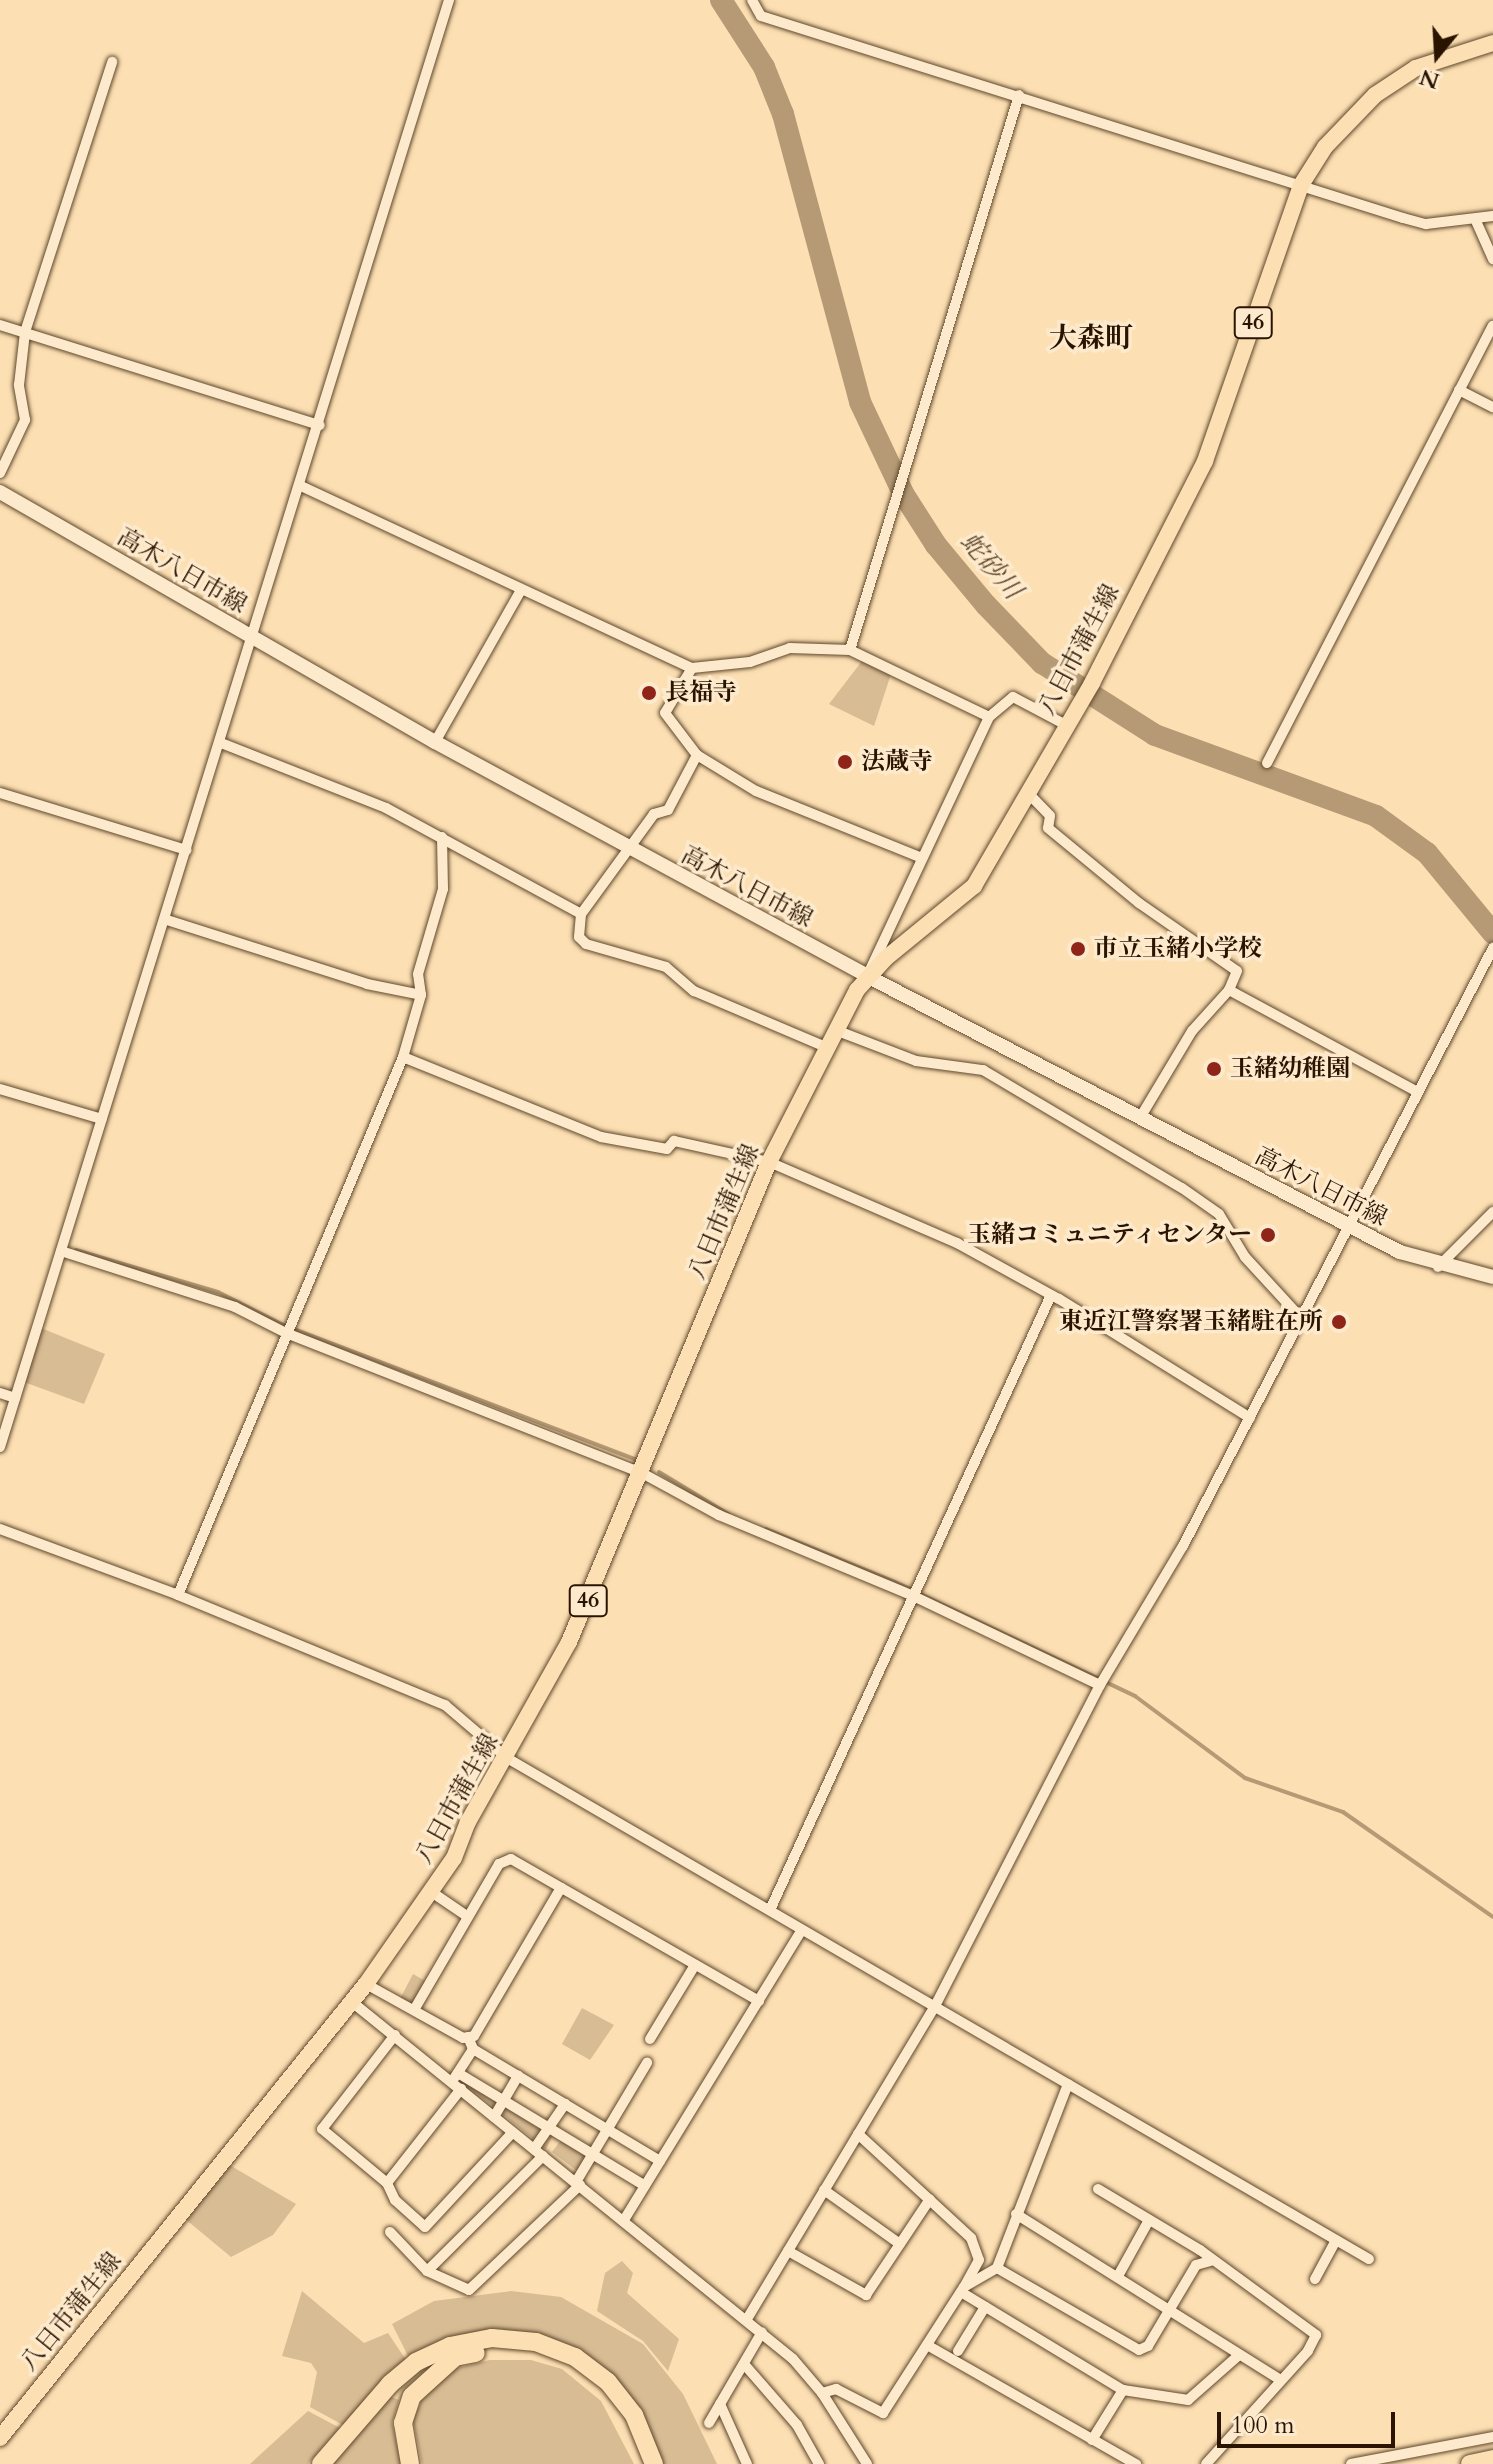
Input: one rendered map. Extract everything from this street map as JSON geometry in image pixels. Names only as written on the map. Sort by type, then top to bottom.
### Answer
[{"type":"highway","points":[[321,2464],[390,2384],[416,2362],[450,2346],[492,2338],[536,2342],[575,2357],[608,2382],[634,2415],[654,2464]]},
{"type":"highway","points":[[410,2464],[403,2423],[412,2396],[455,2357],[494,2349],[534,2352],[570,2366],[591,2382],[625,2422],[644,2464]]},
{"type":"highway","points":[[1470,2464],[1493,2459]]},
{"type":"main road","name":"八日市蒲生線","points":[[0,2438],[352,2002],[433,1893],[569,1642],[769,1162],[828,1048],[867,976],[974,886],[1092,683],[1205,461],[1301,185],[1325,147],[1375,95],[1441,57],[1493,43]]},
{"type":"main road","name":"高木八日市線","points":[[0,492],[435,742],[627,849],[867,976],[1348,1226],[1438,1267],[1493,1277]]},
{"type":"street","points":[[0,1447],[167,920],[449,0]]},
{"type":"street","points":[[751,1],[761,16],[1426,224],[1476,221],[1493,216]]},
{"type":"street","points":[[0,473],[25,420],[19,385],[25,332],[112,62]]},
{"type":"street","points":[[850,650],[1019,95]]},
{"type":"street","points":[[1476,221],[1493,259]]},
{"type":"street","points":[[0,325],[320,425]]},
{"type":"street","points":[[1267,763],[1493,326]]},
{"type":"street","points":[[1459,390],[1493,407]]},
{"type":"street","points":[[301,486],[520,592],[692,668],[750,662],[790,648],[850,650],[989,717]]},
{"type":"street","points":[[435,742],[520,592]]},
{"type":"street","points":[[692,668],[665,713],[697,755],[770,797],[919,857]]},
{"type":"street","points":[[867,976],[919,857],[989,717],[1013,697],[1071,718]]},
{"type":"street","points":[[221,743],[346,789],[442,837],[581,914]]},
{"type":"street","points":[[697,755],[668,810],[654,814],[581,914],[579,937],[586,944],[666,967],[694,991],[828,1048]]},
{"type":"street","points":[[0,793],[187,850]]},
{"type":"street","points":[[1029,794],[1050,816],[1048,828],[1139,903],[1237,971],[1229,990],[1192,1031],[1140,1118]]},
{"type":"street","points":[[178,1595],[403,1057],[421,995],[418,974],[443,889],[442,837]]},
{"type":"street","points":[[167,920],[367,984],[421,995]]},
{"type":"street","points":[[747,2319],[935,2006],[1100,1685],[1183,1546],[1491,951]]},
{"type":"street","points":[[1229,990],[1418,1092]]},
{"type":"street","points":[[838,1031],[916,1061],[983,1070],[1182,1188],[1219,1214],[1245,1257],[1300,1317]]},
{"type":"street","points":[[403,1057],[601,1137],[667,1149],[674,1141],[769,1162],[957,1243],[1051,1295],[1250,1418]]},
{"type":"street","points":[[0,1089],[102,1119]]},
{"type":"street","points":[[1438,1267],[1493,1212]]},
{"type":"street","points":[[61,1251],[190,1290],[286,1333],[642,1473],[719,1515],[911,1595],[1100,1685]]},
{"type":"street","points":[[770,1910],[911,1595],[1051,1295]]},
{"type":"street","points":[[0,1393],[15,1398]]},
{"type":"street","points":[[0,1529],[178,1595],[445,1705],[507,1758],[1369,2259]]},
{"type":"street","points":[[414,2010],[499,1864],[511,1859],[759,2001]]},
{"type":"street","points":[[366,1984],[468,2037],[474,2036],[561,1888]]},
{"type":"street","points":[[433,1893],[468,1917]]},
{"type":"street","points":[[624,2220],[802,1930]]},
{"type":"street","points":[[650,2039],[695,1965]]},
{"type":"street","points":[[352,2002],[457,2082],[494,2117],[762,2332],[822,2393],[867,2464]]},
{"type":"street","points":[[395,2035],[322,2129],[387,2183],[395,2200],[425,2227],[513,2132]]},
{"type":"street","points":[[468,2037],[473,2049],[660,2161]]},
{"type":"street","points":[[387,2183],[457,2082],[473,2049]]},
{"type":"street","points":[[390,2232],[427,2271],[469,2290],[578,2184],[647,2063]]},
{"type":"street","points":[[494,2117],[518,2076]]},
{"type":"street","points":[[457,2082],[504,2100],[645,2186]]},
{"type":"street","points":[[962,2289],[997,2268],[1068,2084]]},
{"type":"street","points":[[427,2271],[538,2152],[549,2127],[565,2104]]},
{"type":"street","points":[[822,2393],[836,2389],[883,2413],[962,2289],[978,2253],[971,2238],[858,2134]]},
{"type":"street","points":[[1098,2189],[1314,2331],[1314,2345],[1279,2379],[1206,2464]]},
{"type":"street","points":[[824,2190],[900,2244]]},
{"type":"street","points":[[788,2251],[866,2295],[930,2199]]},
{"type":"street","points":[[1016,2214],[1118,2276],[1167,2312],[1279,2379]]},
{"type":"street","points":[[1118,2276],[1149,2220]]},
{"type":"street","points":[[1315,2279],[1336,2240]]},
{"type":"street","points":[[997,2268],[1139,2350],[1148,2346],[1196,2265],[1210,2261]]},
{"type":"street","points":[[962,2289],[985,2307],[1123,2390],[1188,2400],[1239,2355]]},
{"type":"street","points":[[958,2351],[985,2307]]},
{"type":"street","points":[[709,2423],[762,2332]]},
{"type":"street","points":[[927,2345],[1136,2464]]},
{"type":"street","points":[[744,2364],[797,2425],[819,2464]]},
{"type":"street","points":[[1092,2440],[1123,2390]]},
{"type":"street","points":[[720,2404],[747,2464]]},
{"type":"street","points":[[1351,2464],[1493,2437]]},
{"type":"shaded area","points":[[862,661],[891,674],[874,726],[829,704]]},
{"type":"shaded area","points":[[41,1328],[105,1354],[84,1404],[24,1382]]},
{"type":"shaded area","points":[[413,1974],[429,1983],[417,2010],[400,1999]]},
{"type":"shaded area","points":[[582,2008],[614,2025],[590,2060],[562,2044]]},
{"type":"shaded area","points":[[470,2083],[553,2135],[546,2149],[470,2088]]},
{"type":"shaded area","points":[[561,2140],[595,2162],[585,2177],[552,2152]]},
{"type":"shaded area","points":[[226,2163],[296,2204],[273,2235],[231,2257],[184,2218]]},
{"type":"shaded area","points":[[622,2261],[633,2273],[627,2293],[679,2339],[668,2371],[643,2341],[597,2311],[605,2273]]},
{"type":"shaded area","points":[[302,2291],[364,2343],[388,2333],[406,2360],[343,2425],[310,2407],[317,2372],[311,2363],[282,2356]]},
{"type":"shaded area","points":[[511,2291],[561,2297],[643,2344],[683,2394],[717,2464],[661,2464],[642,2422],[548,2339],[500,2329],[458,2335],[409,2358],[392,2324],[434,2301]]},
{"type":"shaded area","points":[[490,2360],[531,2360],[562,2369],[601,2401],[634,2464],[422,2464],[413,2420],[424,2395],[449,2370]]},
{"type":"shaded area","points":[[389,2396],[399,2400],[392,2423],[401,2464],[332,2464]]},
{"type":"shaded area","points":[[308,2411],[340,2428],[308,2464],[250,2464]]},
{"type":"waterway","name":"蛇砂川","points":[[721,0],[764,67],[783,114],[860,402],[904,495],[936,545],[986,605],[1042,663],[1155,735],[1376,816],[1427,853],[1493,933]]},
{"type":"waterway","points":[[76,1250],[218,1292],[281,1324],[639,1461]]},
{"type":"waterway","points":[[659,1472],[728,1514]]},
{"type":"waterway","points":[[766,1529],[895,1582],[1135,1696],[1245,1778],[1343,1812],[1493,1917]]},
{"type":"place","name":"長福寺","points":[[649,693]]},
{"type":"place","name":"法蔵寺","points":[[845,762]]},
{"type":"place","name":"市立玉緒小学校","points":[[1078,949]]},
{"type":"place","name":"玉緒幼稚園","points":[[1214,1069]]},
{"type":"place","name":"玉緒コミュニティセンター","points":[[1268,1235]]},
{"type":"place","name":"東近江警察署玉緒駐在所","points":[[1339,1322]]},
{"type":"district","name":"大森町","points":[[1091,338]]}]
